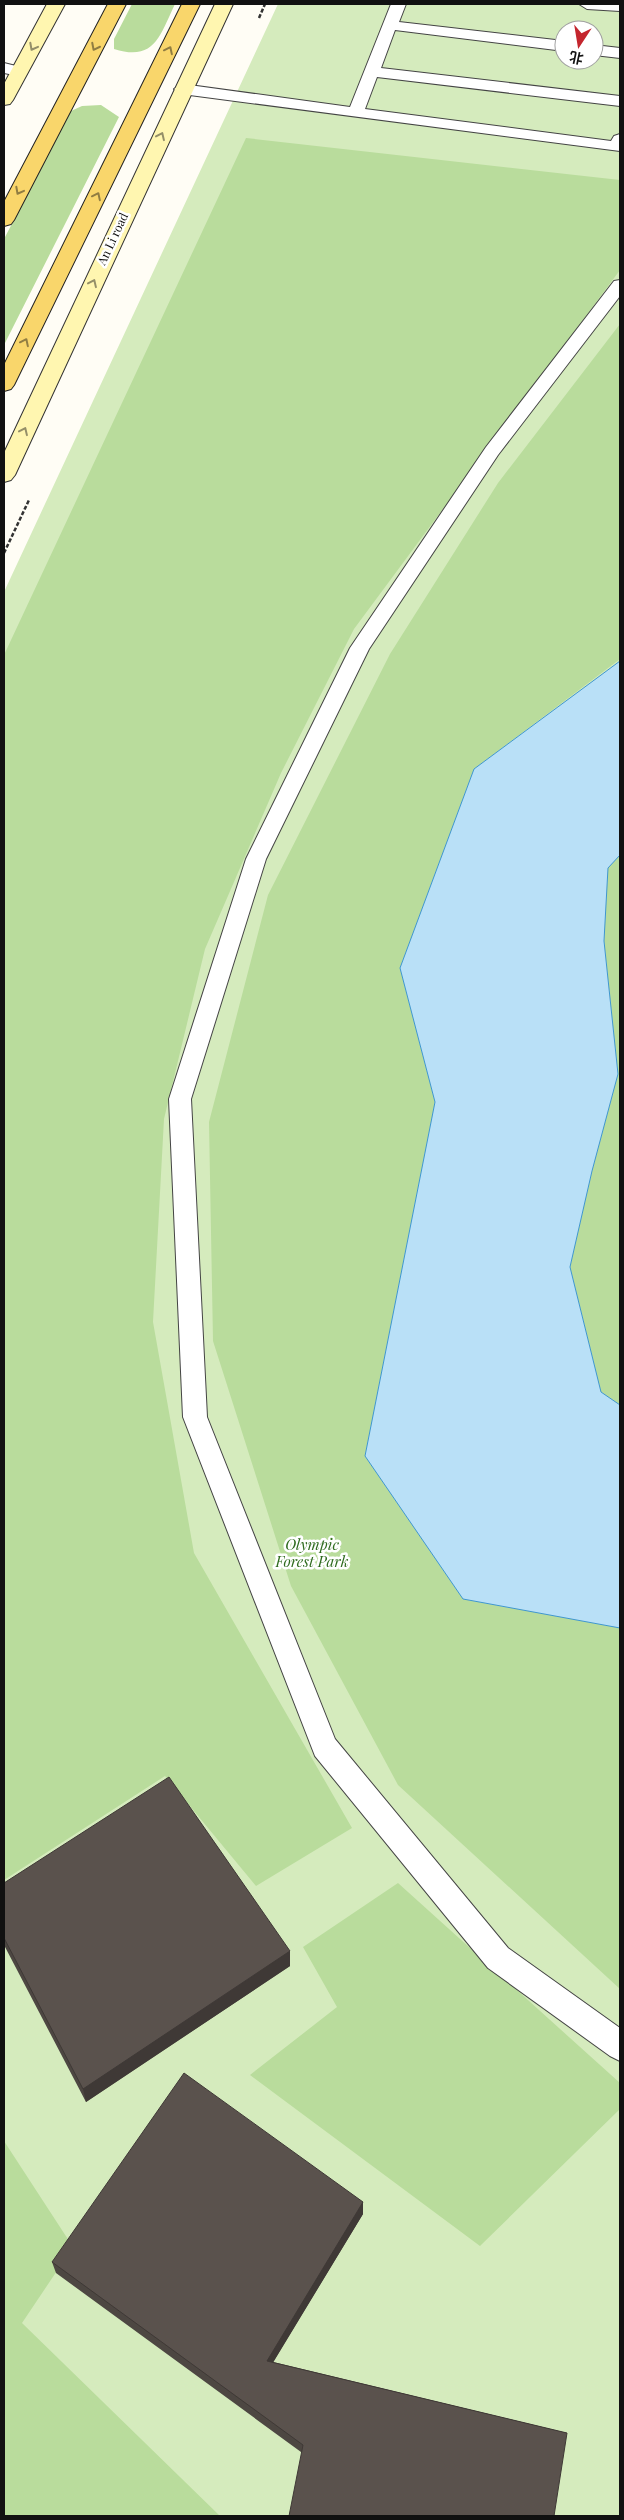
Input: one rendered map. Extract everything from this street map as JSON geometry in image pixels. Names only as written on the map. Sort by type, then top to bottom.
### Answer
[{"type":"main road","points":[[4,220],[117,4]]},
{"type":"main road","points":[[4,385],[191,4]]},
{"type":"street","points":[[4,100],[12,70],[56,4]]},
{"type":"street","name":"An Li road","points":[[4,475],[182,89],[224,4]]},
{"type":"lane","points":[[356,112],[398,4]]},
{"type":"lane","points":[[588,4],[620,7]]},
{"type":"lane","points":[[390,25],[554,45]]},
{"type":"lane","points":[[604,51],[620,53]]},
{"type":"lane","points":[[372,72],[620,101]]},
{"type":"lane","points":[[182,89],[618,147],[620,139]]},
{"type":"lane","points":[[620,285],[492,450],[360,648],[256,859],[180,1099],[196,1417],[325,1748],[498,1958],[620,2046]]},
{"type":"green space","points":[[132,4],[175,4],[165,26],[154,43],[147,49],[139,52],[114,49],[114,39]]},
{"type":"green space","name":"Olympic Forest Park","points":[[278,4],[620,4],[620,2516],[4,2516],[4,592]]},
{"type":"green space","points":[[101,105],[119,117],[4,345],[4,239],[71,111],[82,106]]},
{"type":"green space","points":[[246,138],[620,180],[620,270],[354,629],[281,773],[205,949],[164,1119],[153,1322],[194,1553],[352,1828],[256,1886],[165,1776],[4,1880],[4,655]]},
{"type":"green space","points":[[620,324],[620,659],[474,769],[400,968],[435,1102],[365,1456],[463,1599],[620,1628],[620,1989],[398,1785],[291,1586],[213,1341],[209,1122],[268,895],[390,654],[498,483]]},
{"type":"green space","points":[[620,855],[620,1405],[601,1392],[570,1267],[592,1171],[618,1074],[604,941],[608,867]]},
{"type":"green space","points":[[398,1883],[620,2083],[620,2109],[480,2246],[250,2075],[337,2007],[303,1947]]},
{"type":"green space","points":[[4,2141],[73,2247],[22,2323],[220,2516],[4,2516]]},
{"type":"water","points":[[620,661],[620,855],[608,868],[604,941],[618,1074],[592,1171],[570,1267],[601,1392],[620,1405],[620,1628],[463,1599],[365,1456],[435,1102],[400,968],[474,769]]},
{"type":"building","points":[[169,1777],[290,1951],[83,2089],[4,1938],[4,1883]]},
{"type":"building","points":[[184,2073],[363,2202],[267,2361],[567,2433],[554,2516],[289,2516],[303,2445],[52,2262]]}]
